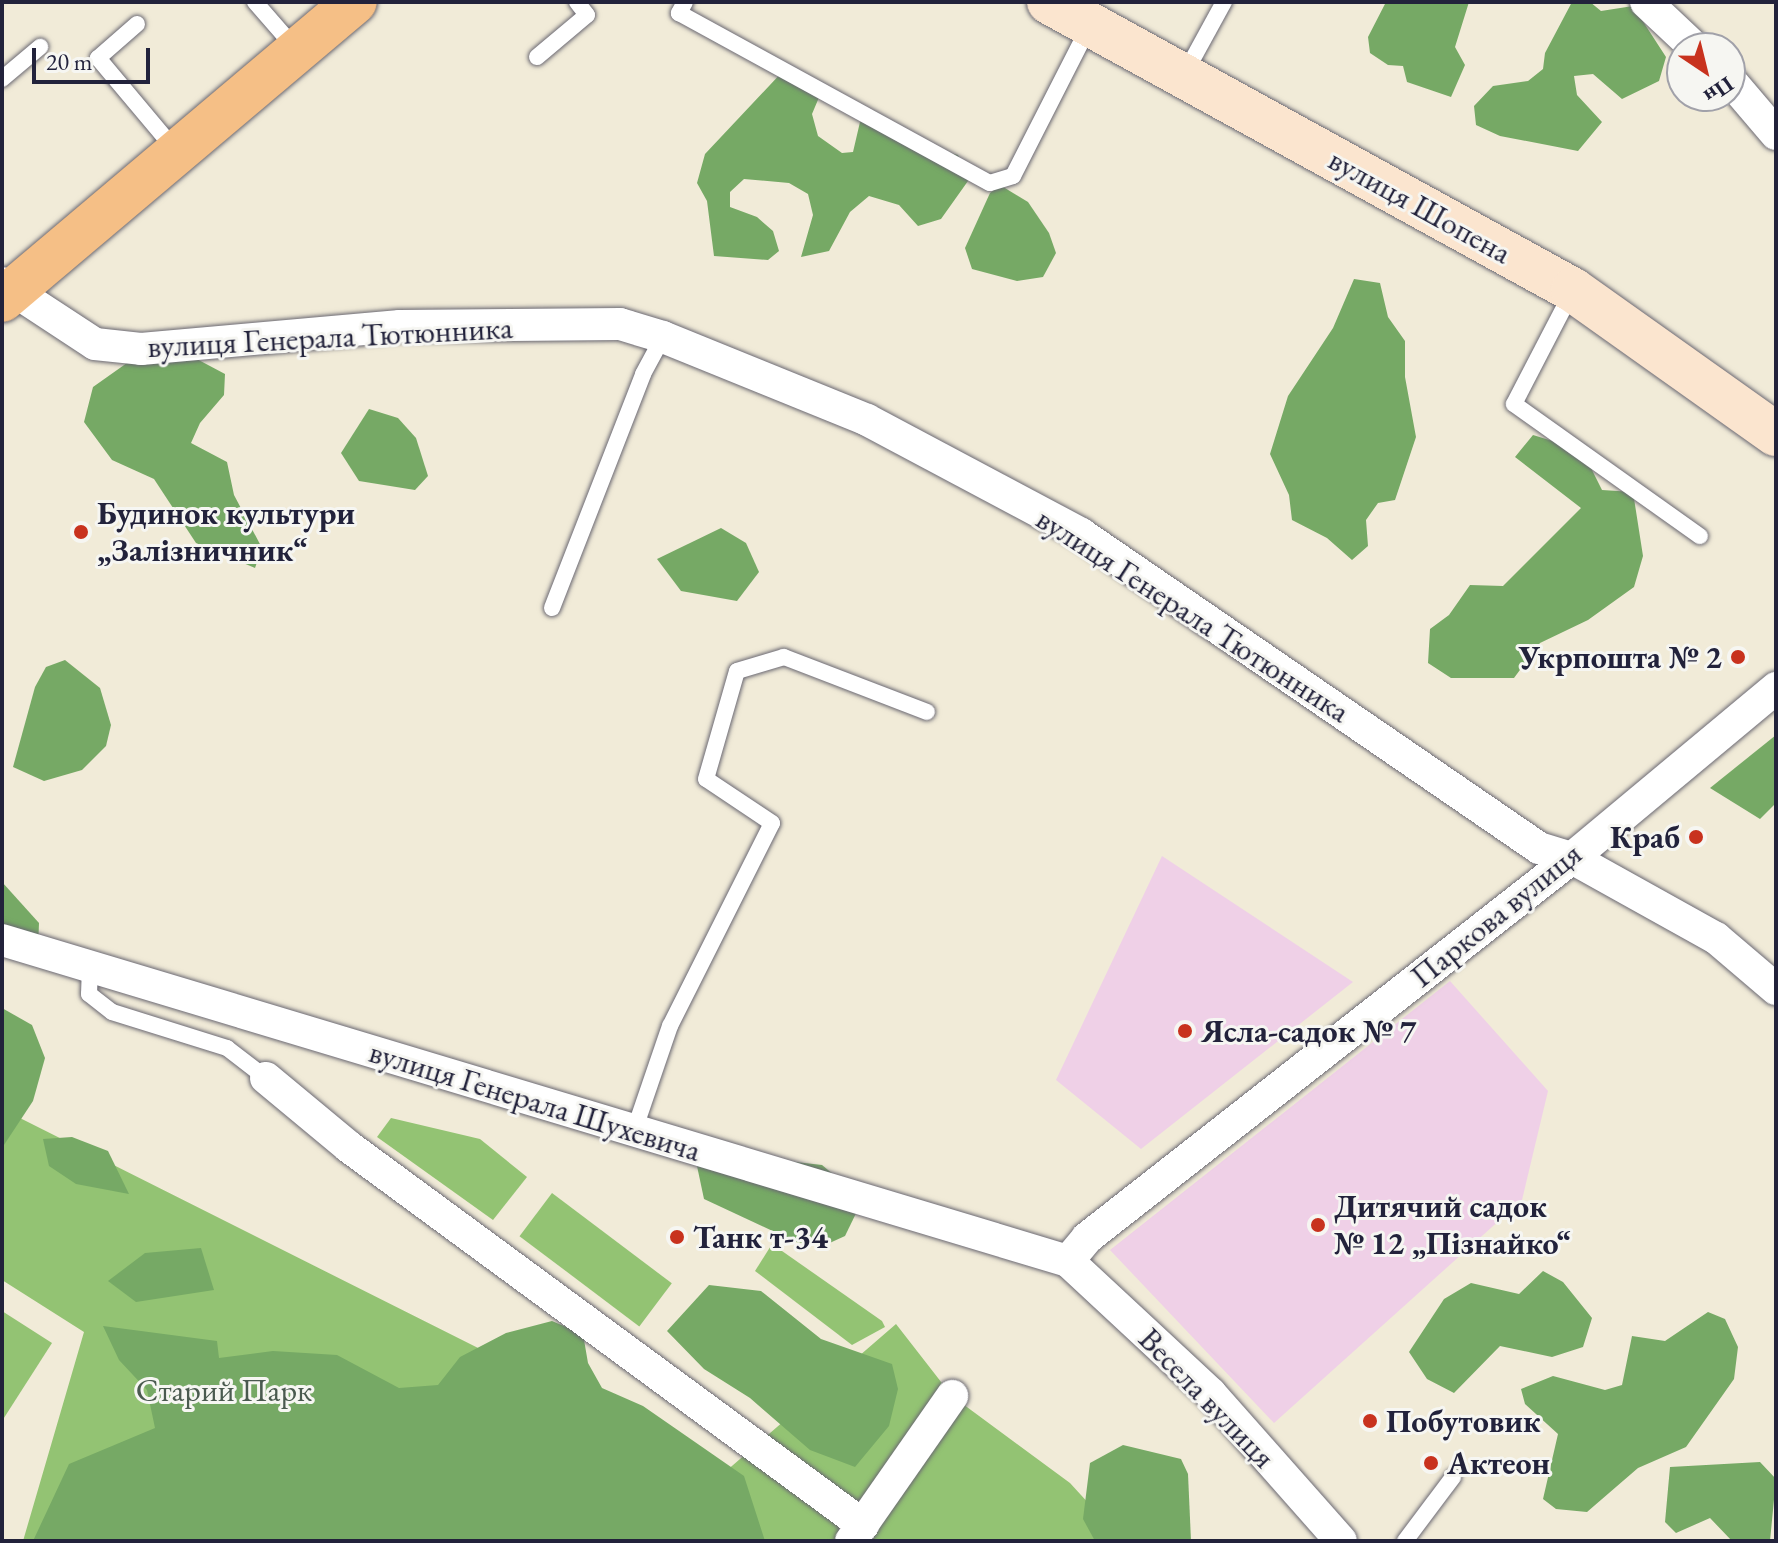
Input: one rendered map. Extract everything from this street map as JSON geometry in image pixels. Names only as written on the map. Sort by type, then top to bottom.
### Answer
[{"type":"main road","points":[[6,291],[355,2]]},
{"type":"main road","name":"вулиця Шопена","points":[[1049,2],[1573,290],[1776,434]]},
{"type":"street","points":[[1646,2],[1678,32]]},
{"type":"street","points":[[1746,99],[1776,134]]},
{"type":"street","name":"вулиця Генерала Тютюнника","points":[[6,291],[95,344],[201,348],[400,326],[620,324],[663,337],[867,420],[1081,534],[1539,848],[1572,858],[1716,938],[1776,989]]},
{"type":"street","name":"Паркова вулиця","points":[[1068,1261],[1087,1238],[1572,858],[1776,688]]},
{"type":"street","name":"вулиця Генерала Шухевича","points":[[2,940],[1068,1261]]},
{"type":"street","points":[[266,1078],[349,1147],[857,1533],[952,1396]]},
{"type":"street","name":"Весела вулиця","points":[[1068,1261],[1211,1394],[1341,1541]]},
{"type":"lane","points":[[255,2],[297,50]]},
{"type":"lane","points":[[537,57],[587,15],[577,2]]},
{"type":"lane","points":[[685,2],[679,13],[990,183],[1013,176],[1090,25]]},
{"type":"lane","points":[[1184,77],[1224,2]]},
{"type":"lane","points":[[137,24],[98,58],[177,152]]},
{"type":"lane","points":[[2,79],[40,47]]},
{"type":"lane","points":[[1573,290],[1514,404],[1700,536]]},
{"type":"lane","points":[[552,608],[643,374],[663,337]]},
{"type":"lane","points":[[634,1131],[670,1026],[772,823],[706,779],[737,671],[784,657],[927,712]]},
{"type":"lane","points":[[90,966],[89,994],[112,1012],[227,1048],[266,1078]]},
{"type":"lane","points":[[1405,1541],[1453,1477]]},
{"type":"shaded area","name":"Ясла-садок № 7","points":[[1162,856],[1353,982],[1141,1149],[1056,1080]]},
{"type":"shaded area","name":"Дитячий садок № 12 „Пізнайко“","points":[[1450,981],[1548,1091],[1522,1200],[1274,1423],[1110,1250]]},
{"type":"green space","points":[[1386,2],[1469,2],[1455,47],[1465,65],[1451,97],[1407,82],[1403,66],[1388,65],[1370,53],[1368,37]]},
{"type":"green space","points":[[1572,2],[1590,2],[1601,11],[1633,6],[1666,57],[1659,81],[1622,99],[1593,74],[1574,76],[1577,95],[1602,122],[1578,151],[1500,136],[1476,125],[1474,106],[1493,86],[1528,81],[1543,69],[1545,53]]},
{"type":"green space","points":[[784,70],[820,95],[812,114],[818,136],[842,153],[853,152],[860,122],[873,110],[938,150],[958,155],[968,181],[941,219],[918,226],[899,205],[869,196],[850,212],[829,251],[801,257],[813,215],[808,194],[789,183],[744,179],[730,192],[730,207],[757,217],[773,231],[779,251],[768,260],[714,256],[707,201],[697,183],[705,154]]},
{"type":"green space","points":[[1000,185],[1028,202],[1049,233],[1056,253],[1043,277],[1017,281],[972,269],[965,248],[990,193]]},
{"type":"green space","points":[[1354,279],[1380,283],[1388,317],[1405,341],[1405,377],[1416,437],[1395,500],[1378,503],[1366,520],[1368,546],[1352,560],[1327,538],[1292,520],[1289,495],[1270,454],[1288,396],[1333,328]]},
{"type":"green space","points":[[193,357],[225,374],[224,395],[200,423],[191,443],[227,462],[234,495],[262,548],[255,568],[196,543],[154,479],[112,460],[84,422],[93,387],[134,358]]},
{"type":"green space","points":[[369,409],[398,418],[416,438],[428,476],[415,490],[359,481],[341,453]]},
{"type":"green space","points":[[1533,435],[1582,450],[1602,490],[1633,492],[1643,556],[1634,587],[1588,620],[1540,643],[1514,678],[1451,678],[1428,663],[1430,629],[1449,615],[1470,585],[1503,586],[1581,508],[1515,457]]},
{"type":"green space","points":[[721,528],[746,543],[759,572],[737,601],[681,591],[657,559]]},
{"type":"green space","points":[[65,660],[100,688],[111,725],[106,746],[82,770],[44,781],[13,767],[35,687],[46,667]]},
{"type":"green space","points":[[1776,735],[1776,803],[1760,819],[1710,788]]},
{"type":"green space","points":[[2,882],[39,923],[38,948],[2,953]]},
{"type":"green space","points":[[2,1008],[32,1025],[45,1058],[33,1101],[2,1148]]},
{"type":"green space","name":"Старий Парк","points":[[2,1109],[725,1472],[896,1324],[952,1396],[1070,1483],[1123,1541],[23,1541],[84,1332],[2,1280]]},
{"type":"green space","points":[[391,1118],[480,1139],[527,1177],[493,1220],[377,1137]]},
{"type":"green space","points":[[72,1137],[108,1151],[129,1194],[76,1184],[49,1166],[43,1139]]},
{"type":"green space","points":[[759,1158],[822,1165],[863,1199],[845,1236],[823,1246],[796,1242],[704,1199],[697,1166]]},
{"type":"green space","points":[[552,1193],[672,1283],[639,1326],[520,1236]]},
{"type":"green space","points":[[772,1244],[882,1321],[885,1327],[852,1345],[755,1271]]},
{"type":"green space","points":[[201,1248],[214,1290],[136,1302],[108,1281],[145,1253]]},
{"type":"green space","points":[[1543,1271],[1563,1282],[1592,1318],[1583,1347],[1552,1357],[1500,1346],[1454,1393],[1427,1379],[1409,1352],[1444,1299],[1471,1283],[1519,1294]]},
{"type":"green space","points":[[709,1285],[761,1291],[821,1339],[892,1364],[898,1389],[889,1426],[855,1467],[810,1450],[750,1398],[704,1369],[667,1331]]},
{"type":"green space","points":[[2,1311],[52,1343],[2,1421]]},
{"type":"green space","points":[[1708,1312],[1725,1319],[1738,1347],[1734,1379],[1686,1447],[1638,1468],[1587,1512],[1556,1509],[1543,1499],[1558,1434],[1525,1404],[1521,1389],[1553,1376],[1605,1390],[1622,1385],[1632,1336],[1665,1341]]},
{"type":"green space","points":[[552,1321],[583,1334],[588,1363],[602,1388],[643,1406],[744,1476],[765,1541],[33,1541],[69,1464],[155,1428],[147,1390],[119,1360],[103,1326],[217,1341],[219,1358],[273,1351],[337,1355],[399,1388],[438,1385],[460,1357],[506,1333]]},
{"type":"green space","points":[[1123,1445],[1181,1459],[1188,1474],[1191,1541],[1095,1541],[1083,1519],[1090,1463]]},
{"type":"green space","points":[[1760,1462],[1776,1479],[1770,1541],[1732,1541],[1710,1518],[1676,1533],[1665,1522],[1670,1467]]},
{"type":"place","name":"Будинок культури „Залізничник“","points":[[81,532]]},
{"type":"place","name":"Укрпошта № 2","points":[[1738,657]]},
{"type":"place","name":"Краб","points":[[1696,837]]},
{"type":"place","name":"Ясла-садок № 7","points":[[1185,1031]]},
{"type":"place","name":"Дитячий садок № 12 „Пізнайко“","points":[[1318,1225]]},
{"type":"place","name":"Танк т-34","points":[[677,1237]]},
{"type":"place","name":"Побутовик","points":[[1370,1421]]},
{"type":"place","name":"Актеон","points":[[1431,1463]]}]
